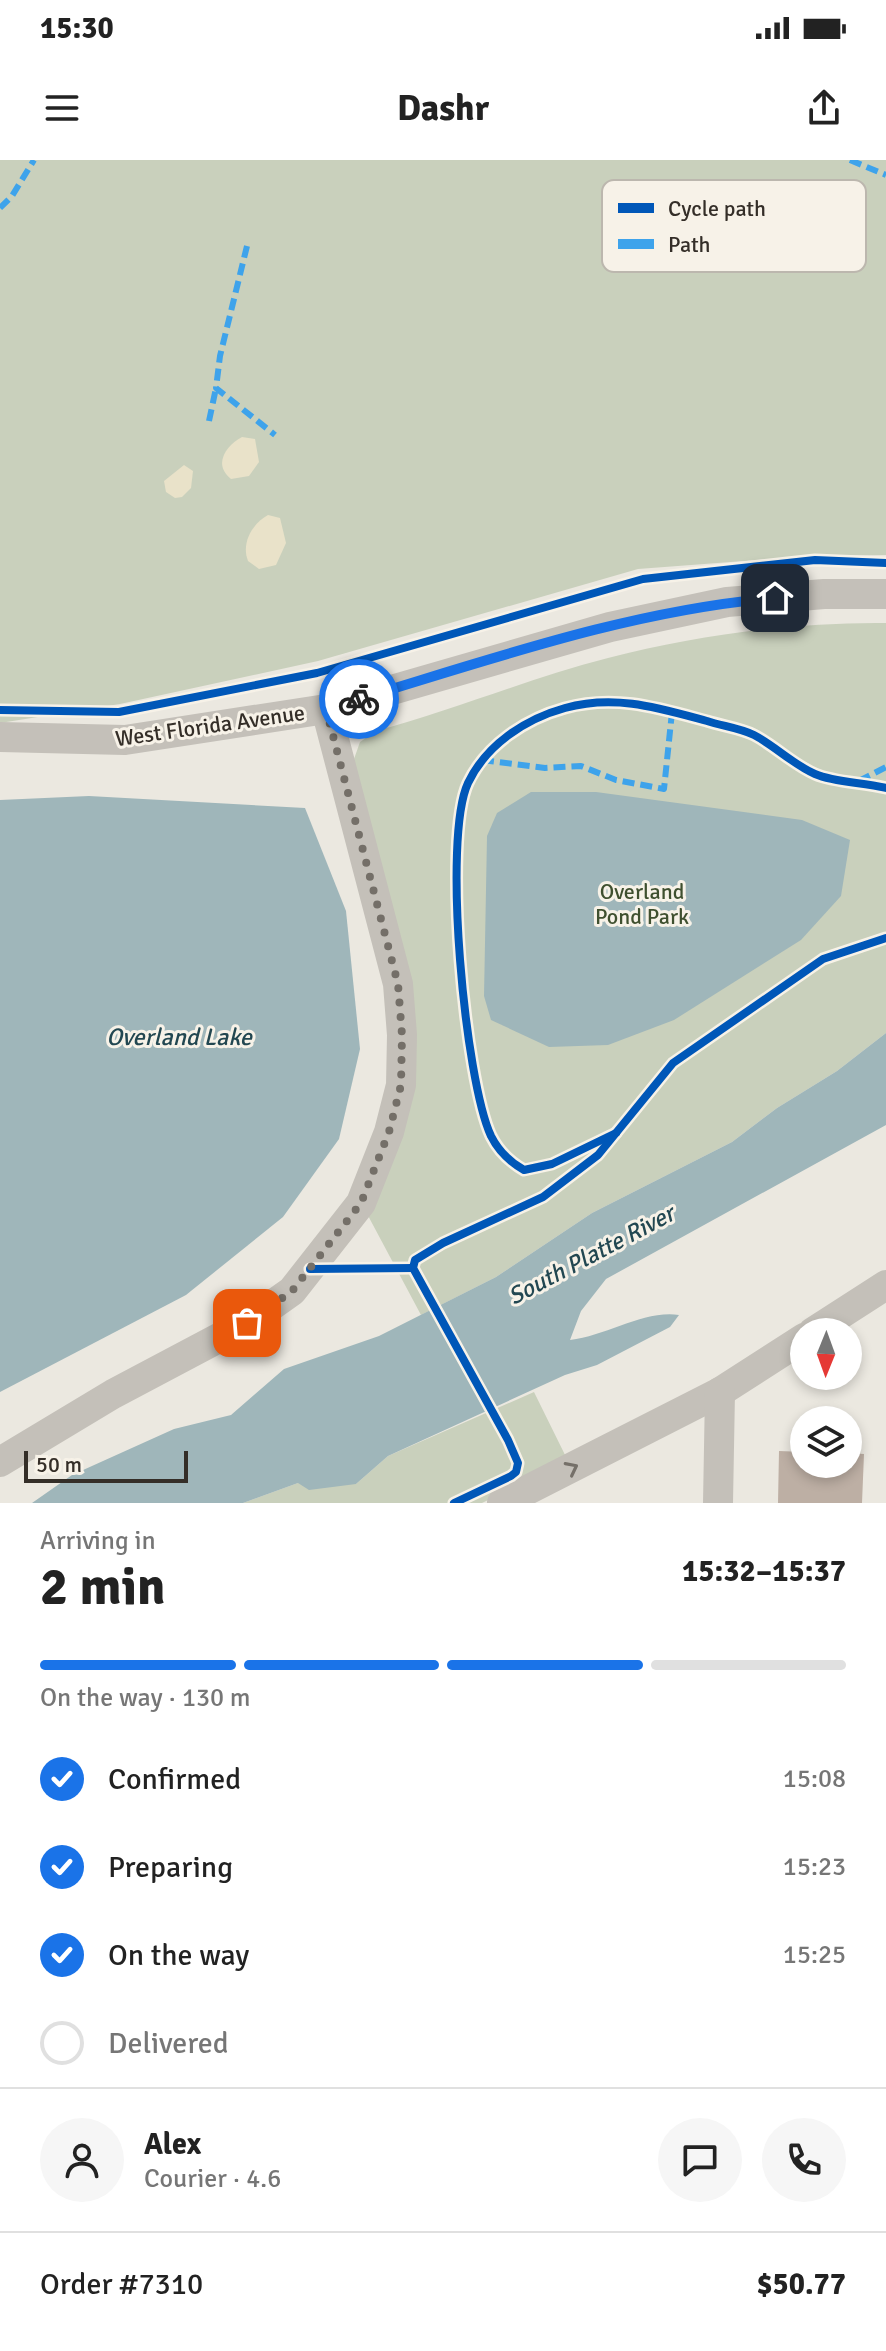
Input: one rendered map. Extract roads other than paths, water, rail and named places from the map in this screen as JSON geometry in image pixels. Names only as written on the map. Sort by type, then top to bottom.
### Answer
[{"type":"street","name":"West Florida Avenue","points":[[0,737],[125,740],[326,709],[610,627],[727,602],[824,594],[886,594]]},
{"type":"street","points":[[0,1462],[113,1394],[247,1323],[292,1291],[361,1203],[389,1132],[401,1085],[402,1035],[398,984],[326,709]]},
{"type":"street","points":[[835,1318],[886,1285]]},
{"type":"street","points":[[502,1503],[720,1392],[790,1347]]},
{"type":"street","points":[[718,1503],[720,1392]]},
{"type":"water","points":[[531,792],[596,792],[802,820],[850,840],[841,896],[801,940],[674,1020],[608,1045],[549,1047],[491,1020],[484,996],[487,836],[497,813]]},
{"type":"water","name":"Overland Lake","points":[[89,796],[305,808],[346,911],[360,1049],[339,1139],[283,1217],[186,1295],[0,1392],[0,800]]},
{"type":"water","name":"South Platte River","points":[[886,1033],[886,1125],[606,1279],[581,1311],[570,1340],[652,1316],[679,1315],[670,1327],[597,1365],[565,1375],[388,1456],[356,1484],[309,1490],[298,1483],[243,1503],[32,1503],[72,1475],[174,1429],[231,1415],[284,1369],[379,1336],[496,1277],[592,1213],[732,1142],[777,1108],[837,1071]]},
{"type":"park label","name":"Overland Pond Park","points":[[642,904]]}]
